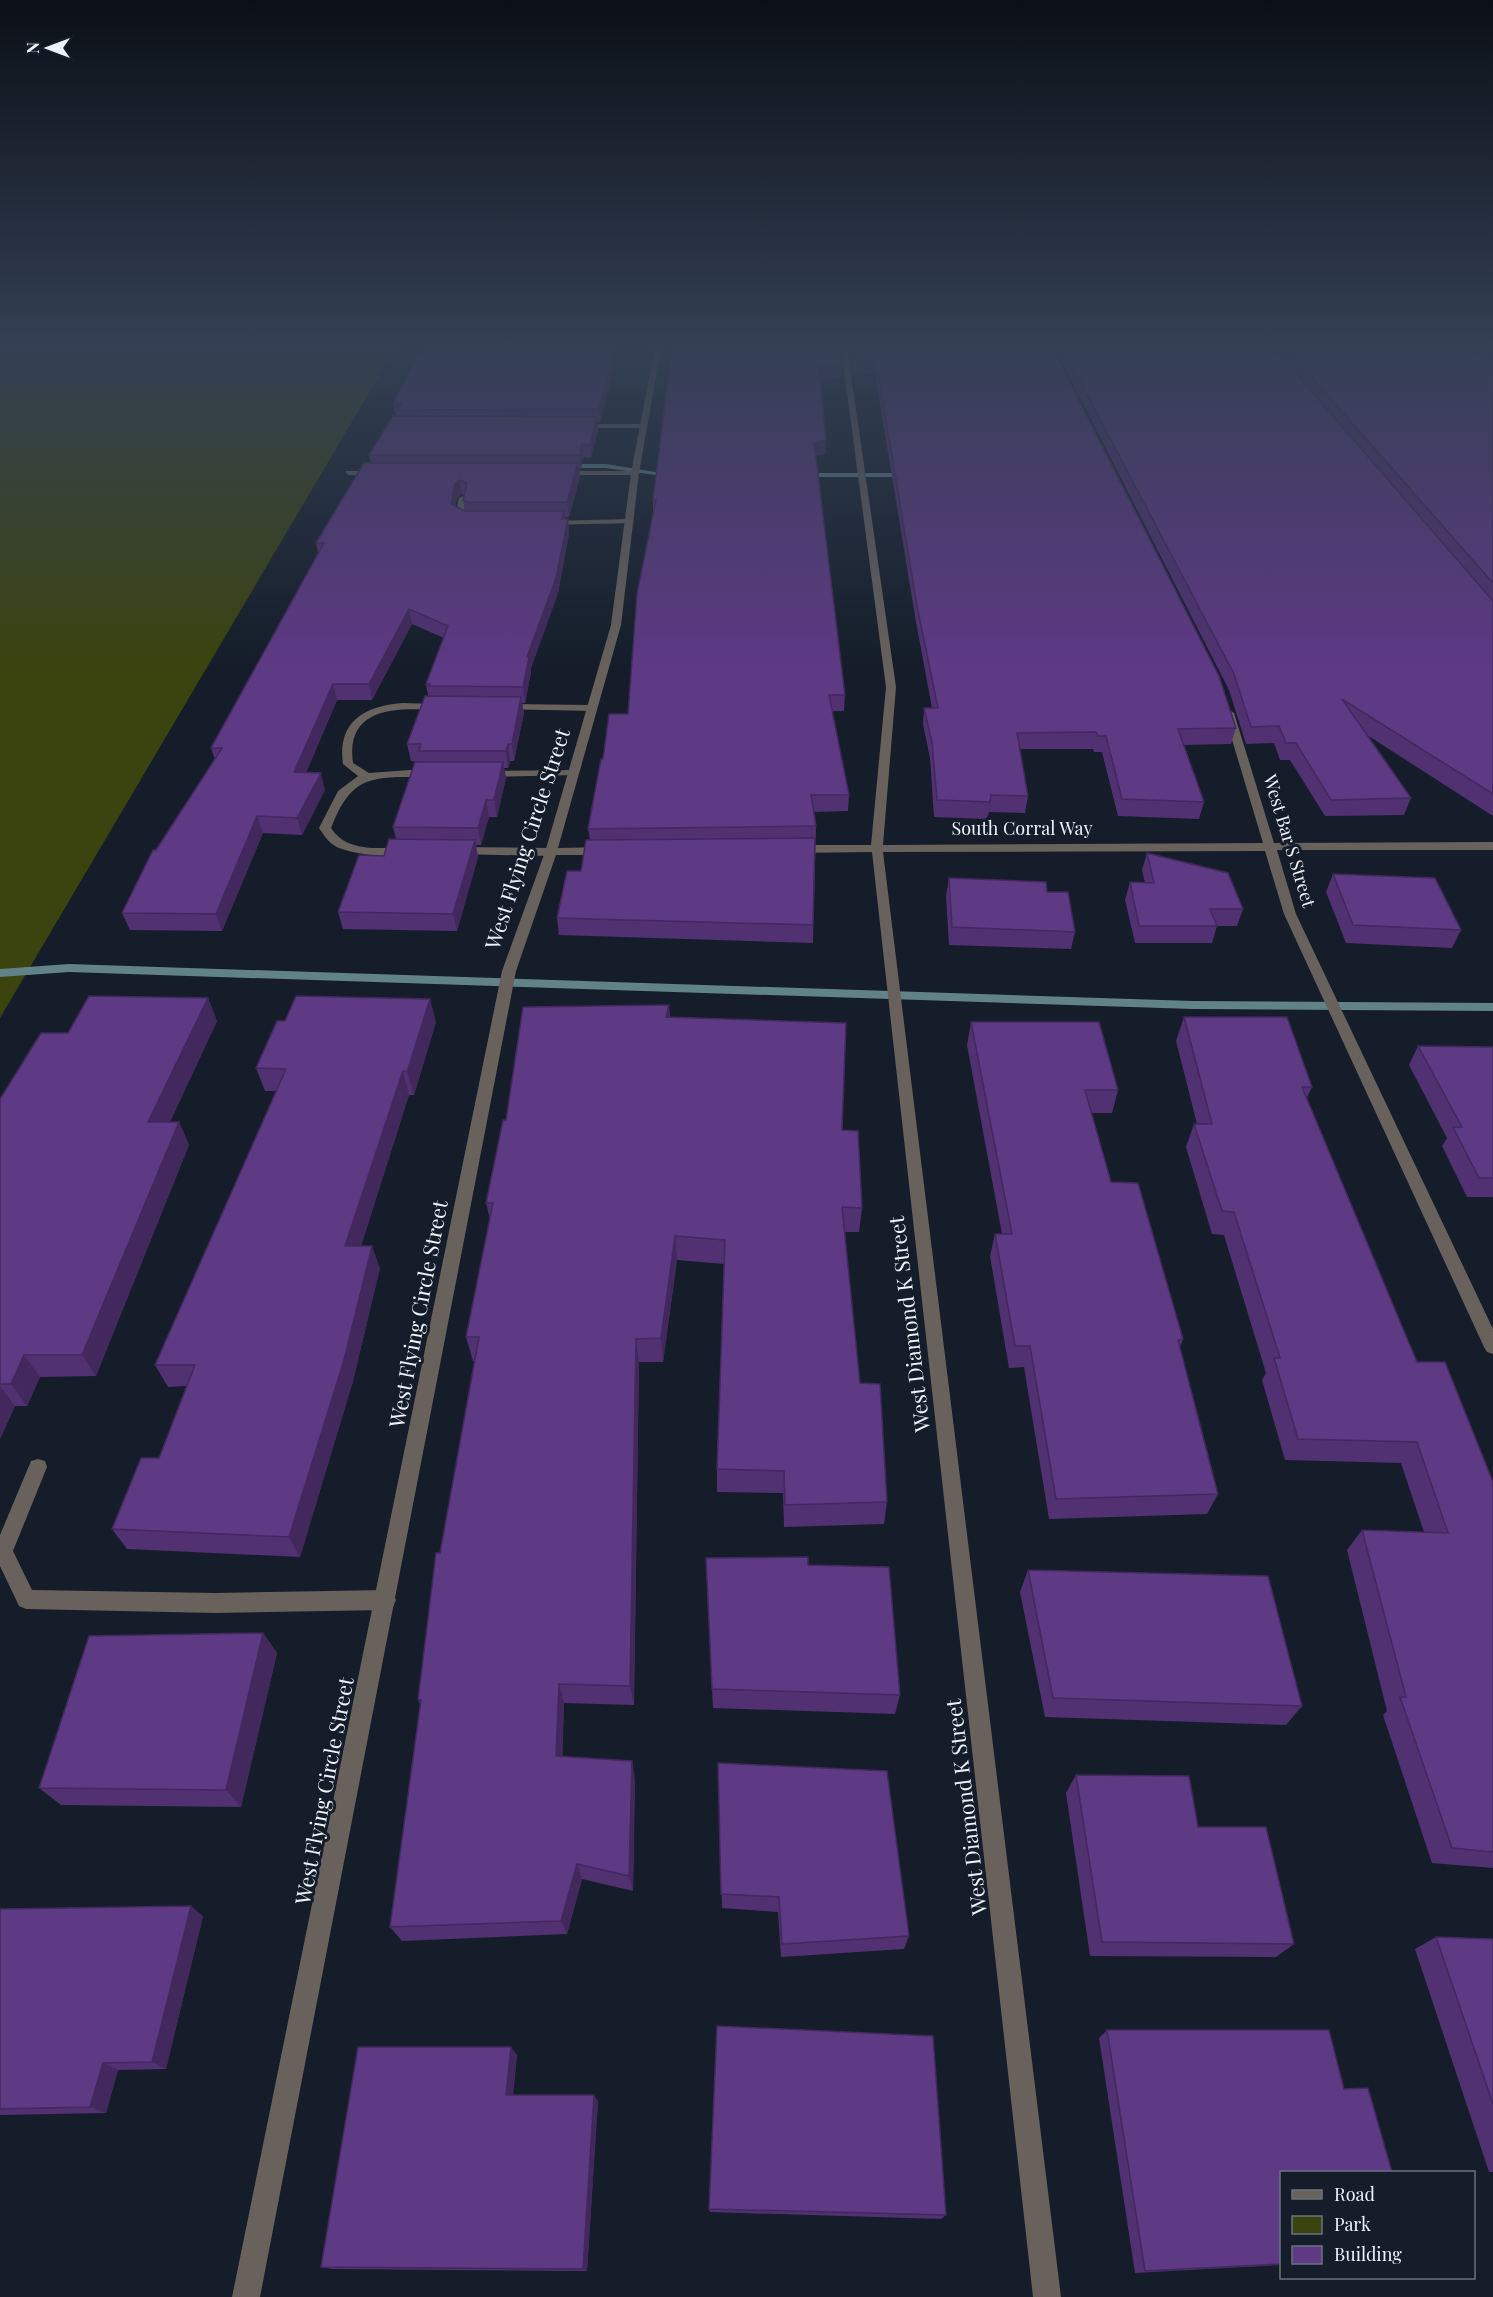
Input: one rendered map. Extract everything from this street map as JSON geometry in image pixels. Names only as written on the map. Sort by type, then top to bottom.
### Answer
[{"type":"street","name":"West Flying Circle Street","points":[[246,2297],[509,971],[550,852],[616,625],[639,454]]},
{"type":"street","name":"West Diamond K Street","points":[[859,454],[891,687],[877,848],[1047,2297]]},
{"type":"street","points":[[348,473],[384,473]]},
{"type":"street","points":[[551,473],[635,473]]},
{"type":"street","points":[[462,498],[459,517],[479,521]]},
{"type":"street","points":[[542,523],[630,521]]},
{"type":"street","name":"West Bar S Street","points":[[1226,702],[1290,914],[1493,1347]]},
{"type":"street","points":[[366,776],[348,764],[346,753],[356,722],[364,715],[390,707],[456,707]]},
{"type":"street","points":[[490,707],[592,708]]},
{"type":"street","points":[[416,851],[362,850],[344,847],[330,839],[325,828],[334,802],[344,788],[366,776],[390,773],[445,774]]},
{"type":"street","points":[[476,774],[573,773]]},
{"type":"street","name":"South Corral Way","points":[[784,849],[1493,846]]},
{"type":"street","points":[[448,851],[620,851]]},
{"type":"street","points":[[38,1467],[3,1551],[26,1599],[216,1603],[386,1600]]},
{"type":"green space","points":[[0,454],[333,454],[0,1018]]},
{"type":"building","points":[[369,454],[580,454],[580,455]]},
{"type":"building","points":[[659,454],[815,454],[845,695],[829,695],[849,795],[811,795],[816,826],[588,829],[601,759],[603,759],[609,714],[628,714],[637,594],[656,500],[653,500]]},
{"type":"building","points":[[892,454],[1106,454],[1219,676],[1236,728],[1178,729],[1204,802],[1122,799],[1106,736],[1098,736],[1096,732],[1017,733],[1028,796],[991,795],[990,802],[937,800],[932,742],[924,708],[938,708],[917,606]]},
{"type":"building","points":[[1118,454],[1366,454],[1493,601],[1493,794],[1342,699],[1411,798],[1331,800],[1296,743],[1286,743],[1279,726],[1251,727],[1234,674]]},
{"type":"building","points":[[1379,454],[1493,454],[1493,583]]},
{"type":"building","points":[[364,463],[578,463],[567,502],[467,502],[463,500],[467,483],[460,480],[455,483],[451,504],[465,511],[564,511],[561,519],[568,519],[556,578],[527,657],[529,657],[523,687],[429,686],[430,684],[426,684],[448,626],[409,609],[369,684],[333,684],[294,772],[321,773],[297,818],[257,816],[216,914],[122,913],[153,850],[156,850],[222,748],[211,748],[324,543],[316,543]]},
{"type":"building","points":[[425,696],[521,697],[512,744],[508,744],[506,751],[419,751],[421,744],[407,744]]},
{"type":"building","points":[[415,762],[503,762],[494,800],[486,800],[478,828],[393,827]]},
{"type":"building","points":[[815,838],[813,925],[557,918],[567,871],[581,871],[586,840]]},
{"type":"building","points":[[389,839],[475,840],[453,914],[338,912],[359,855],[384,856]]},
{"type":"building","points":[[1147,853],[1228,873],[1243,909],[1210,909],[1217,926],[1139,926],[1130,882],[1154,883]]},
{"type":"building","points":[[1333,874],[1435,878],[1461,930],[1353,925]]},
{"type":"building","points":[[949,878],[1046,882],[1047,892],[1068,892],[1075,932],[952,927]]},
{"type":"building","points":[[89,996],[208,998],[148,1122],[179,1122],[82,1355],[24,1355],[11,1384],[0,1384],[0,1099],[41,1033],[68,1033]]},
{"type":"building","points":[[296,996],[430,999],[407,1072],[403,1071],[345,1246],[372,1246],[344,1360],[289,1537],[112,1529],[141,1458],[159,1458],[195,1365],[155,1365],[286,1069],[256,1068],[277,1021],[285,1021]]},
{"type":"building","points":[[669,1005],[666,1017],[846,1023],[842,1130],[858,1131],[862,1208],[842,1207],[860,1383],[880,1384],[887,1502],[785,1505],[784,1471],[717,1469],[725,1240],[675,1236],[661,1338],[636,1339],[630,1686],[559,1684],[556,1756],[632,1761],[629,1876],[577,1864],[561,1921],[390,1927],[421,1700],[418,1700],[436,1553],[440,1553],[479,1337],[466,1337],[493,1203],[486,1203],[503,1120],[506,1120],[523,1007]]},
{"type":"building","points":[[1184,1017],[1287,1017],[1312,1087],[1302,1087],[1417,1362],[1445,1362],[1493,1482],[1493,1852],[1452,1848],[1400,1697],[1406,1697],[1362,1530],[1448,1533],[1417,1442],[1298,1439],[1274,1358],[1280,1358],[1234,1212],[1222,1211],[1194,1124],[1212,1124]]},
{"type":"building","points":[[971,1022],[1099,1022],[1118,1090],[1085,1090],[1111,1182],[1138,1183],[1183,1339],[1178,1340],[1218,1494],[1056,1499],[1030,1346],[1015,1346],[995,1234],[1012,1234]]},
{"type":"building","points":[[1418,1046],[1493,1047],[1493,1178],[1479,1178],[1453,1127],[1462,1127]]},
{"type":"building","points":[[808,1557],[808,1565],[889,1567],[900,1695],[712,1689],[706,1558]]},
{"type":"building","points":[[1028,1570],[1268,1576],[1302,1706],[1053,1698]]},
{"type":"building","points":[[263,1633],[226,1790],[39,1788],[89,1636]]},
{"type":"building","points":[[718,1763],[887,1771],[909,1936],[782,1944],[779,1897],[721,1894]]},
{"type":"building","points":[[1076,1775],[1189,1776],[1198,1827],[1266,1827],[1294,1944],[1102,1942]]},
{"type":"building","points":[[191,1906],[152,2062],[103,2063],[90,2107],[0,2109],[0,1909]]},
{"type":"building","points":[[1436,1937],[1493,1939],[1493,2104]]},
{"type":"building","points":[[717,2026],[933,2036],[946,2215],[709,2209]]},
{"type":"building","points":[[1107,2030],[1329,2030],[1344,2089],[1368,2088],[1392,2171],[1280,2171],[1280,2264],[1145,2271]]},
{"type":"building","points":[[358,2047],[511,2047],[506,2095],[594,2095],[583,2269],[321,2267]]},
{"type":"waterway","points":[[562,466],[606,466],[676,476]]},
{"type":"waterway","points":[[799,475],[913,475]]},
{"type":"waterway","points":[[0,973],[69,968],[1193,1005],[1493,1007]]}]
